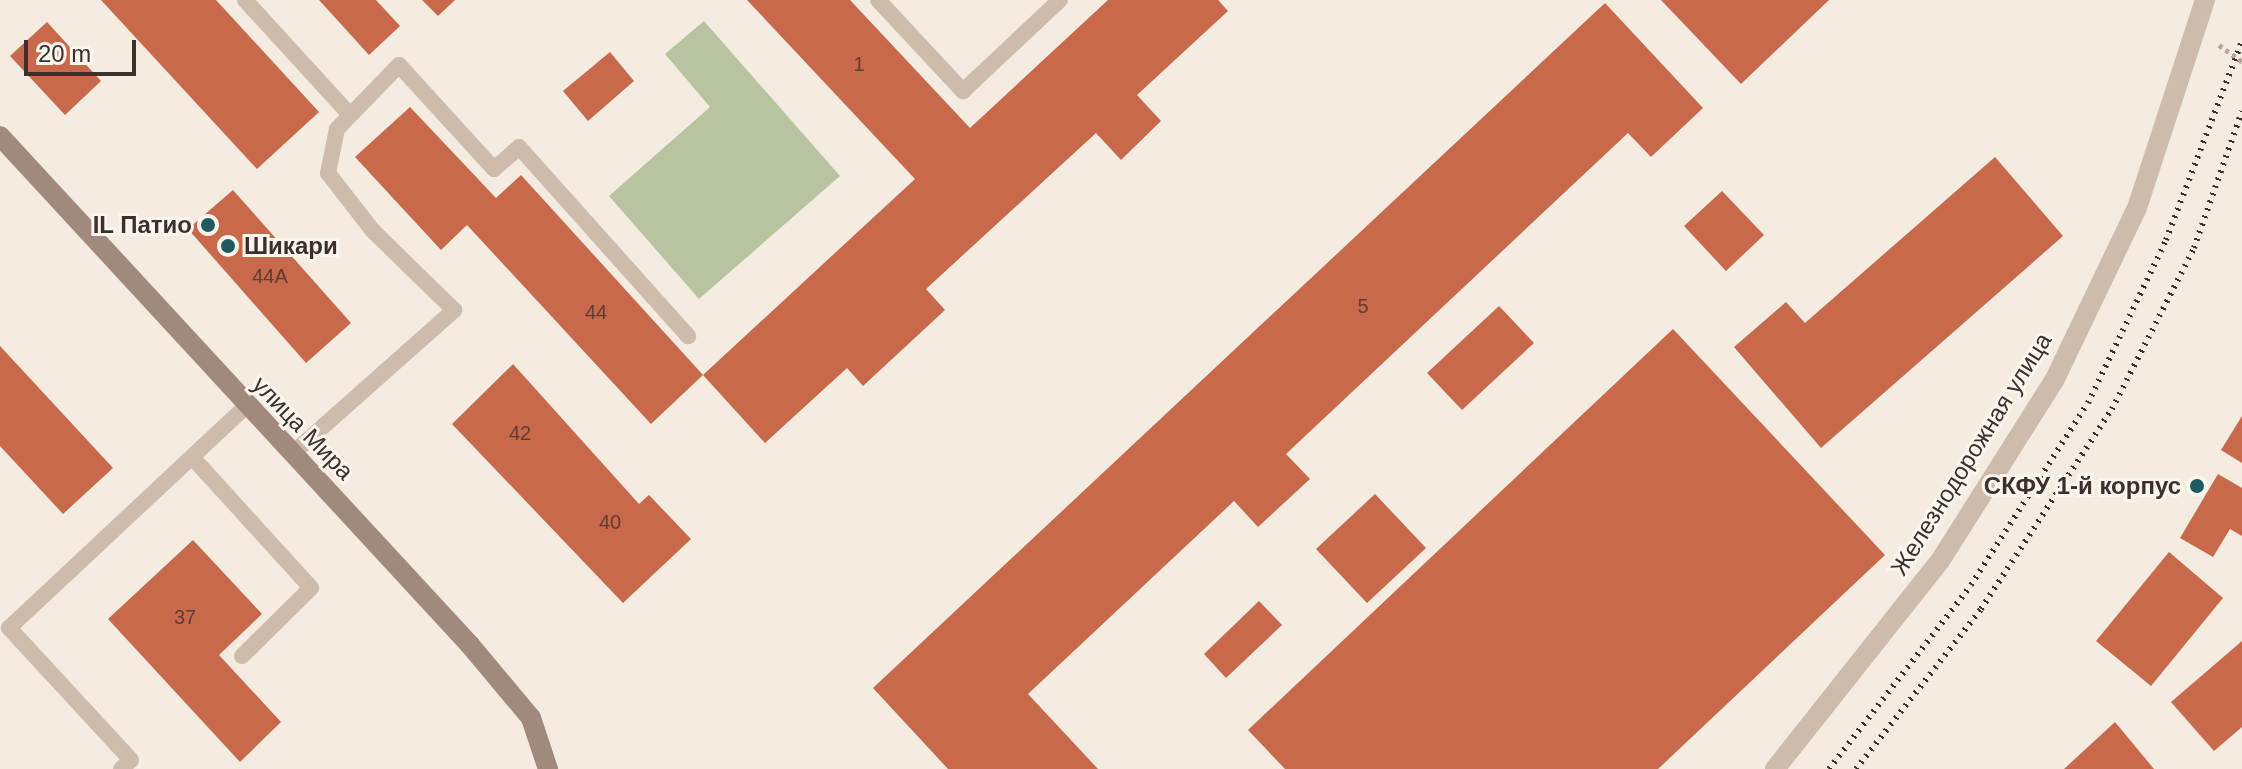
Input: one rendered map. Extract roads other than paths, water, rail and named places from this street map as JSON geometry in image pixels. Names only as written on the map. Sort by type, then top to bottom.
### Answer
[{"type":"main road","name":"улица Мира","points":[[0,136],[531,718],[548,769]]},
{"type":"street","name":"Железнодорожная улица","points":[[1775,769],[1940,561],[2054,381],[2137,208],[2205,0]]},
{"type":"lane","points":[[245,0],[350,115]]},
{"type":"lane","points":[[878,0],[963,91],[1060,0]]},
{"type":"lane","points":[[292,454],[454,310],[373,231],[328,173],[337,129],[399,65],[494,169],[519,147],[688,336]]},
{"type":"lane","points":[[121,769],[131,760],[5,622],[245,407]]},
{"type":"lane","points":[[192,457],[311,588],[242,656]]},
{"type":"railway","points":[[1829,769],[1971,585],[2088,403],[2166,240],[2242,41]]},
{"type":"railway","points":[[1856,769],[1981,609],[2112,409],[2194,248],[2242,111]]},
{"type":"place","name":"IL Патио","points":[[208,225]]},
{"type":"place","name":"Шикари","points":[[228,246]]},
{"type":"place","name":"СКФУ 1-й корпус","points":[[2197,486]]}]
